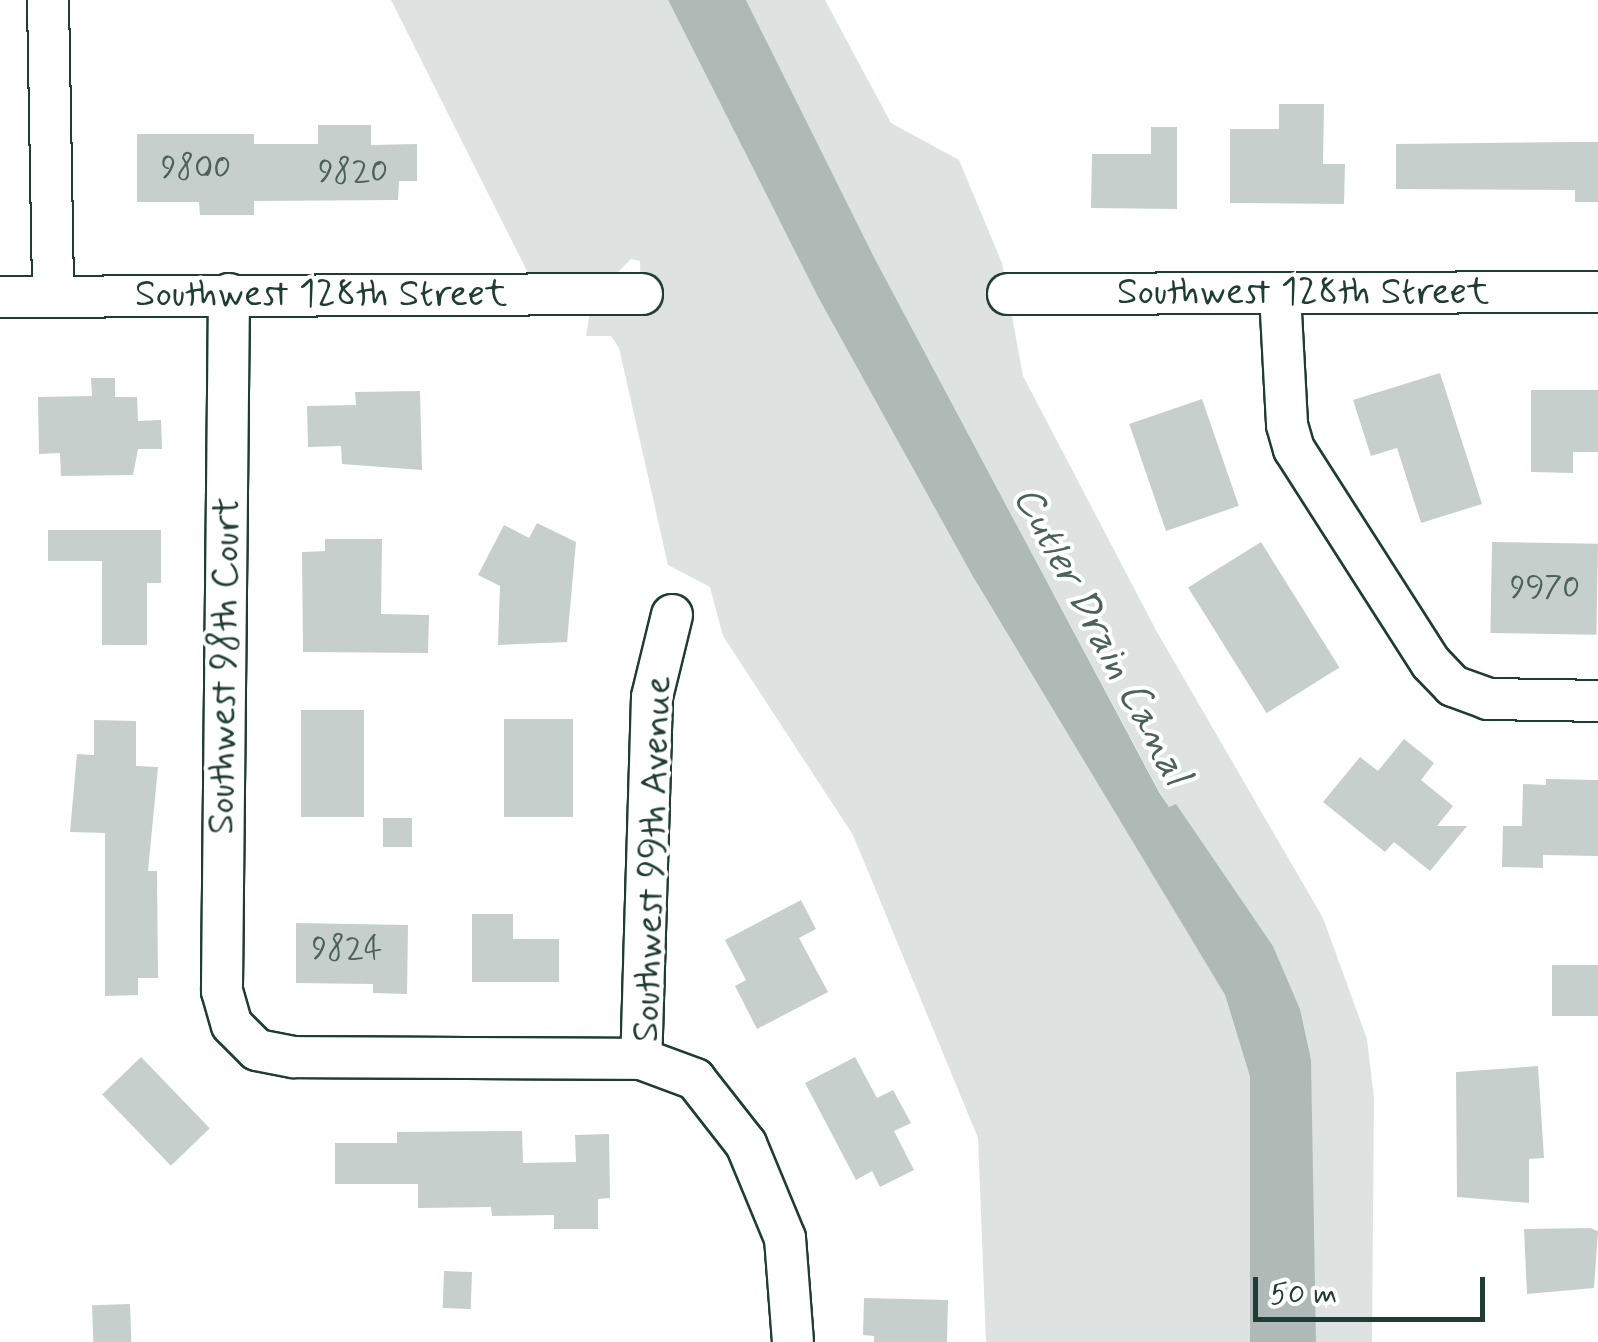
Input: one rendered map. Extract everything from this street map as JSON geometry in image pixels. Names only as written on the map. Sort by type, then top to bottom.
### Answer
[{"type":"street","points":[[48,0],[53,296]]},
{"type":"street","name":"Southwest 128th Street","points":[[1008,294],[1598,292]]},
{"type":"street","name":"Southwest 98th Court","points":[[229,294],[222,991],[237,1034],[256,1050],[294,1057],[641,1059]]},
{"type":"street","name":"Southwest 128th Street","points":[[0,297],[642,294]]},
{"type":"street","points":[[1280,294],[1286,425],[1294,449],[1442,676],[1469,694],[1517,702],[1598,702]]},
{"type":"street","name":"Southwest 99th Avenue","points":[[672,615],[652,698],[641,1059],[695,1078],[746,1144],[785,1238],[793,1342]]},
{"type":"shaded area","points":[[391,0],[668,0],[818,297],[972,575],[1225,995],[1250,1077],[1250,1342],[986,1342],[978,1138],[853,835],[723,636],[710,587],[668,565],[619,348],[611,336],[586,336],[590,311],[641,313],[640,261],[631,259],[615,275],[531,279]]},
{"type":"shaded area","points":[[668,0],[746,0],[875,259],[1159,792],[1169,807],[1176,804],[1273,946],[1300,1009],[1311,1060],[1316,1342],[1250,1342],[1250,1077],[1225,995],[972,575],[818,297]]},
{"type":"shaded area","points":[[746,0],[825,0],[891,123],[959,160],[1002,263],[1023,376],[1157,632],[1323,918],[1367,1039],[1374,1098],[1372,1342],[1316,1342],[1300,1009],[1273,946],[1176,805],[1169,807],[1159,791],[875,259]]},
{"type":"building","points":[[1279,104],[1324,104],[1323,164],[1345,164],[1344,204],[1230,203],[1230,129],[1279,129]]},
{"type":"building","points":[[318,125],[371,125],[371,145],[417,144],[417,181],[399,181],[398,200],[254,201],[254,215],[200,215],[199,202],[137,202],[137,134],[254,134],[254,144],[318,144]]},
{"type":"building","points":[[1151,127],[1177,127],[1177,209],[1091,208],[1092,154],[1151,154]]},
{"type":"building","points":[[1598,142],[1598,202],[1575,202],[1575,190],[1396,189],[1396,144]]},
{"type":"building","points":[[1440,373],[1482,504],[1421,523],[1397,448],[1371,456],[1353,400]]},
{"type":"building","points":[[91,378],[115,378],[115,397],[137,397],[138,421],[161,420],[162,449],[138,449],[133,475],[61,476],[60,453],[39,454],[38,397],[92,396]]},
{"type":"building","points":[[1531,390],[1598,390],[1598,452],[1573,452],[1573,473],[1531,472]]},
{"type":"building","points":[[420,391],[422,470],[342,464],[341,446],[308,447],[307,406],[356,405],[355,392]]},
{"type":"building","points":[[1202,399],[1239,506],[1166,531],[1129,424]]},
{"type":"building","points":[[537,523],[576,542],[567,642],[498,645],[500,586],[478,575],[504,525],[529,538]]},
{"type":"building","points":[[48,530],[161,530],[161,583],[147,583],[147,645],[102,645],[102,561],[48,561]]},
{"type":"building","points":[[325,539],[382,539],[381,614],[429,615],[428,653],[303,652],[302,552],[325,551]]},
{"type":"building","points":[[1261,542],[1339,668],[1266,713],[1188,588]]},
{"type":"building","points":[[1492,542],[1598,544],[1596,635],[1490,633]]},
{"type":"building","points":[[301,710],[364,710],[364,817],[301,817]]},
{"type":"building","points":[[504,719],[573,719],[573,817],[504,817]]},
{"type":"building","points":[[94,720],[136,721],[136,766],[158,767],[148,871],[157,871],[158,978],[138,978],[138,995],[105,996],[105,833],[70,832],[77,754],[94,755]]},
{"type":"building","points":[[1404,739],[1434,763],[1421,780],[1453,806],[1437,826],[1467,826],[1430,871],[1394,842],[1385,852],[1323,802],[1360,757],[1378,771]]},
{"type":"building","points":[[1546,779],[1598,780],[1598,856],[1543,855],[1543,868],[1502,867],[1503,826],[1522,826],[1523,784],[1546,785]]},
{"type":"building","points":[[383,818],[412,818],[412,847],[383,847]]},
{"type":"building","points":[[801,900],[816,929],[799,938],[828,992],[757,1029],[735,986],[746,980],[725,940]]},
{"type":"building","points":[[472,914],[513,914],[513,939],[559,939],[559,982],[472,982]]},
{"type":"building","points":[[296,923],[408,925],[407,994],[373,993],[373,984],[296,983]]},
{"type":"building","points":[[1552,965],[1598,965],[1598,1016],[1552,1016]]},
{"type":"building","points":[[141,1057],[210,1128],[171,1166],[102,1095]]},
{"type":"building","points":[[855,1057],[877,1098],[893,1090],[911,1123],[894,1131],[914,1170],[880,1187],[872,1171],[856,1180],[805,1083]]},
{"type":"building","points":[[1538,1066],[1544,1158],[1529,1159],[1529,1203],[1457,1197],[1456,1072]]},
{"type":"building","points":[[522,1131],[523,1163],[576,1162],[575,1135],[609,1134],[610,1198],[598,1199],[598,1229],[554,1229],[554,1215],[492,1216],[491,1207],[418,1208],[418,1184],[335,1184],[335,1143],[397,1143],[397,1132]]},
{"type":"building","points":[[1524,1229],[1598,1231],[1594,1288],[1527,1294]]},
{"type":"building","points":[[444,1271],[472,1272],[471,1309],[443,1308]]},
{"type":"building","points":[[864,1298],[948,1300],[947,1342],[874,1342],[874,1336],[863,1335]]},
{"type":"building","points":[[130,1304],[131,1342],[93,1342],[92,1305]]},
{"type":"water label","name":"Cutler Drain Canal","points":[[1101,636]]}]
